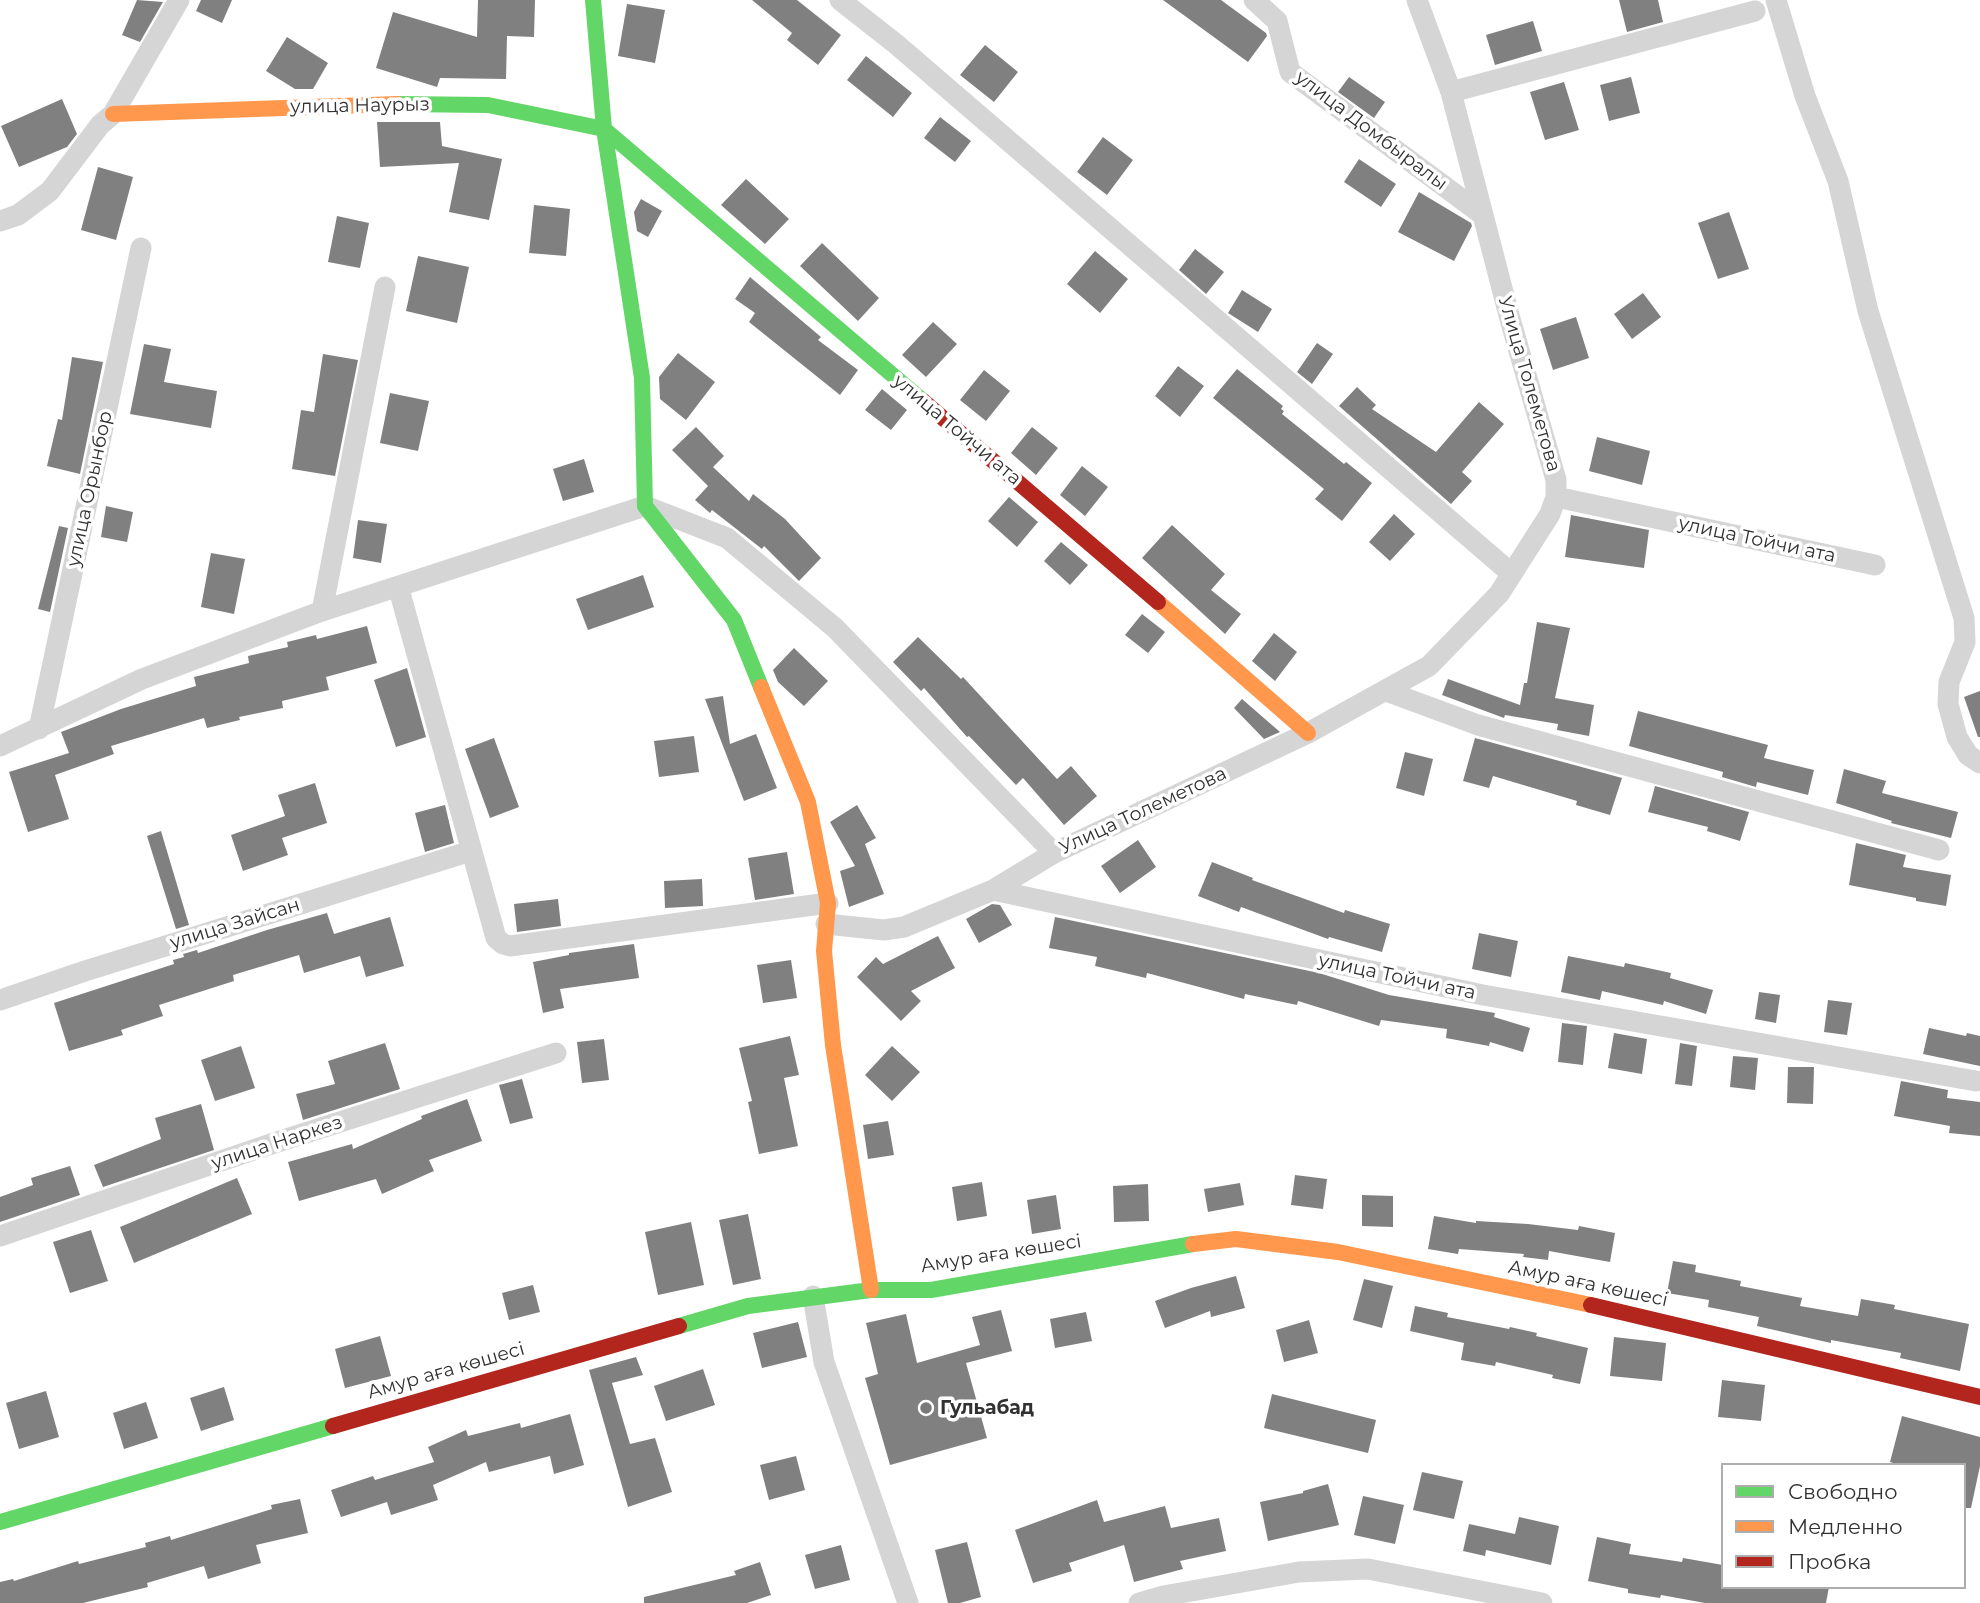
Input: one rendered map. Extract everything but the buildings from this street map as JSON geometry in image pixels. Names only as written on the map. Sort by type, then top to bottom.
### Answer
[{"type":"street","points":[[0,221],[18,215],[50,191],[100,125],[113,114],[179,0]]},
{"type":"street","points":[[593,0],[604,129],[642,378],[645,506],[734,620],[808,802],[827,913],[824,951],[833,1045],[871,1290]]},
{"type":"street","points":[[840,0],[896,44],[1512,574]]},
{"type":"street","name":"улица Домбыралы","points":[[1254,0],[1276,21],[1290,72],[1483,215]]},
{"type":"street","name":"Улица Толеметова","points":[[993,890],[1054,853],[1308,733],[1429,666],[1499,594],[1550,514],[1556,496],[1556,480],[1451,92],[1417,0]]},
{"type":"street","points":[[1776,0],[1805,96],[1838,181],[1868,311],[1964,618],[1965,642],[1949,681],[1948,704],[1957,737],[1968,755],[1980,763]]},
{"type":"street","points":[[1451,92],[1755,11]]},
{"type":"street","name":"улица Наурыз","points":[[113,114],[372,104],[488,104],[604,129]]},
{"type":"street","name":"улица Тойчи ата","points":[[604,129],[1308,733]]},
{"type":"street","name":"улица Орынбор","points":[[39,729],[141,248]]},
{"type":"street","points":[[321,611],[385,287]]},
{"type":"street","name":"улица Тойчи ата","points":[[1556,496],[1875,565]]},
{"type":"street","points":[[0,746],[142,679],[321,611],[645,506],[727,538],[835,628],[1054,853]]},
{"type":"street","points":[[398,586],[496,938],[503,944],[510,946],[827,913],[884,930],[904,927],[993,890]]},
{"type":"street","points":[[1386,691],[1478,724],[1939,850]]},
{"type":"street","name":"улица Зайсан","points":[[0,1000],[471,851]]},
{"type":"street","name":"улица Тойчи ата","points":[[993,890],[1483,995],[1976,1081]]},
{"type":"street","name":"улица Наркез","points":[[0,1236],[271,1144],[556,1053]]},
{"type":"street","name":"Амур аға көшесі","points":[[0,1522],[748,1306],[871,1290],[931,1290],[1172,1246],[1236,1239],[1338,1252],[1632,1314],[1980,1397]]},
{"type":"street","points":[[813,1296],[824,1362],[908,1603]]},
{"type":"street","points":[[1139,1603],[1163,1596],[1299,1572],[1368,1569],[1542,1603]]},
{"type":"traffic: fast","points":[[593,0],[604,129],[642,378],[645,506],[734,620],[761,687]]},
{"type":"traffic: fast","points":[[397,104],[488,105],[604,129],[923,401]]},
{"type":"traffic: fast","points":[[679,1326],[748,1306],[871,1290],[931,1290],[1193,1244]]},
{"type":"traffic: fast","points":[[0,1522],[333,1426]]},
{"type":"traffic: slow","points":[[113,114],[397,104]]},
{"type":"traffic: slow","points":[[1158,602],[1308,733]]},
{"type":"traffic: slow","points":[[761,687],[808,802],[828,903],[824,951],[833,1045],[871,1290]]},
{"type":"traffic: slow","points":[[1193,1244],[1236,1239],[1338,1252],[1591,1305]]},
{"type":"traffic: jam","points":[[923,401],[1158,602]]},
{"type":"traffic: jam","points":[[1591,1305],[1980,1397]]},
{"type":"traffic: jam","points":[[333,1426],[679,1326]]},
{"type":"place","name":"Гульабад","points":[[926,1408]]}]
